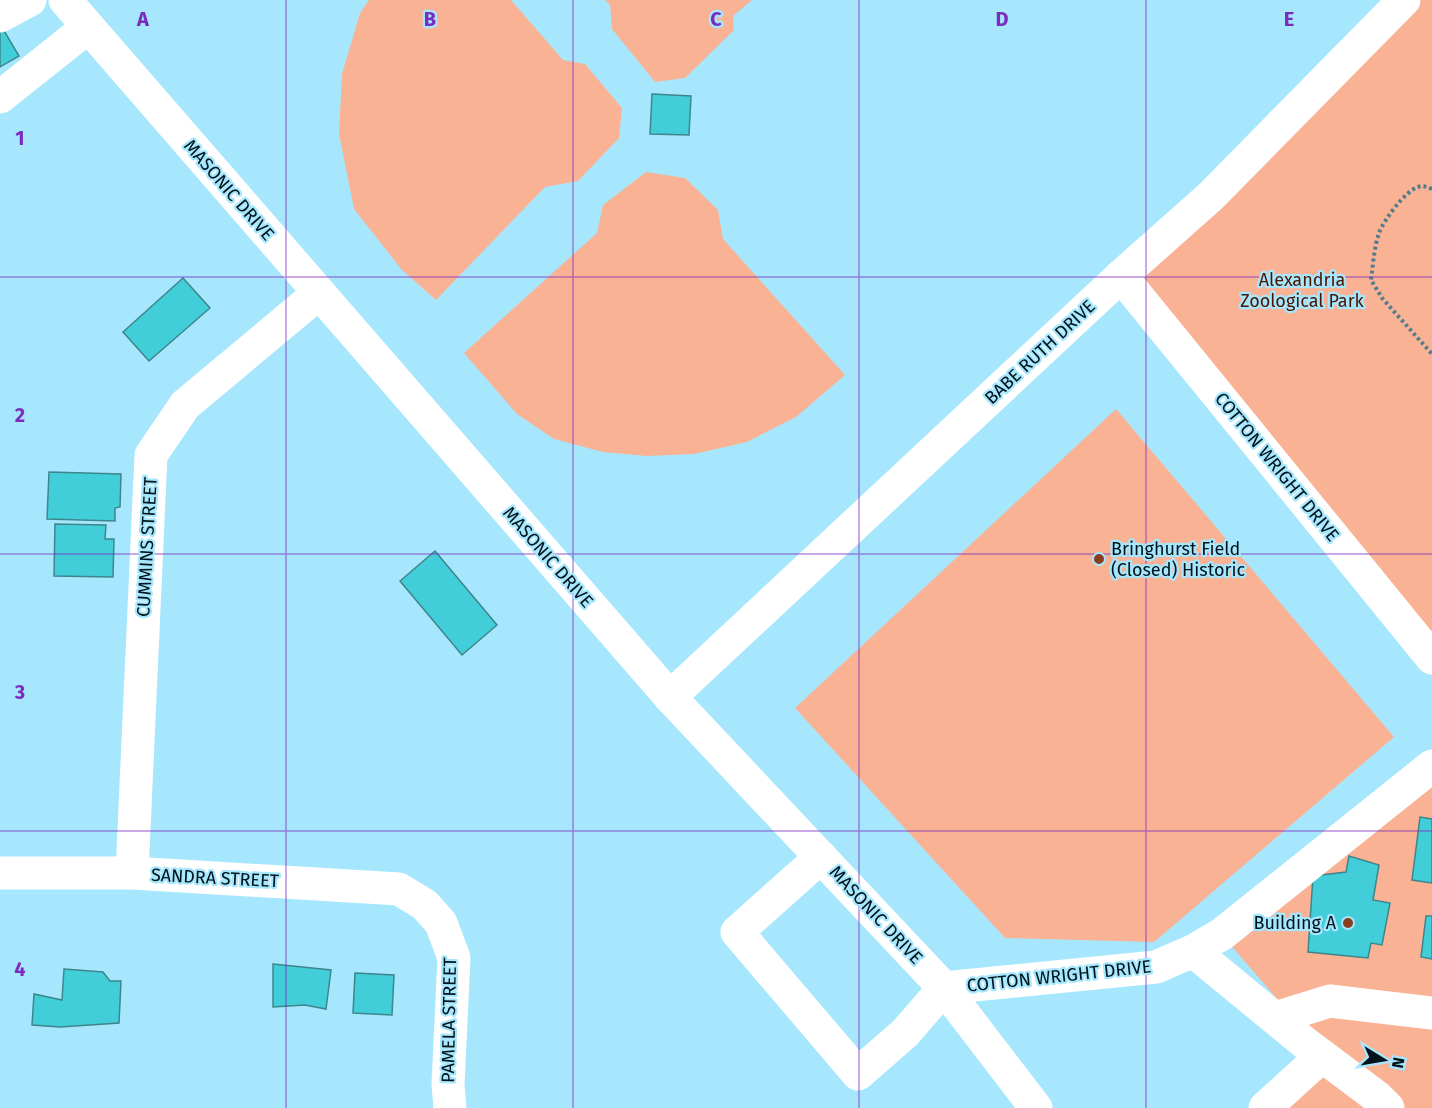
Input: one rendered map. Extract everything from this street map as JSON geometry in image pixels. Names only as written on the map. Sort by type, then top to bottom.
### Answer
[{"type":"street","points":[[0,16],[30,0]]},
{"type":"street","name":"MASONIC DRIVE","points":[[65,0],[669,697],[944,988],[1036,1108]]},
{"type":"street","name":"BABE RUTH DRIVE","points":[[669,697],[1121,276],[1211,196],[1404,0]]},
{"type":"street","points":[[0,97],[88,27]]},
{"type":"street","name":"COTTON WRIGHT DRIVE","points":[[1121,276],[1432,658]]},
{"type":"street","name":"CUMMINS STREET","points":[[132,873],[152,455],[185,405],[319,293]]},
{"type":"street","name":"COTTON WRIGHT DRIVE","points":[[944,988],[1156,967],[1193,951],[1222,934],[1432,766]]},
{"type":"street","points":[[821,857],[736,932],[858,1074],[905,1033],[944,988]]},
{"type":"street","name":"SANDRA STREET","points":[[0,873],[132,873],[399,889],[425,905]]},
{"type":"street","name":"PAMELA STREET","points":[[425,905],[441,923],[454,958],[448,1084],[450,1108]]},
{"type":"street","points":[[1193,951],[1388,1108]]},
{"type":"street","points":[[1275,1018],[1330,1001],[1432,1013]]},
{"type":"street","points":[[1265,1108],[1322,1056]]},
{"type":"path","points":[[1432,189],[1422,185],[1414,189],[1404,196],[1388,217],[1380,231],[1371,280],[1382,298],[1432,354]]},
{"type":"green space","points":[[369,0],[511,0],[563,60],[585,64],[622,108],[619,138],[578,181],[545,187],[436,300],[402,270],[354,209],[339,134],[342,74],[360,13]]},
{"type":"green space","points":[[605,0],[752,0],[733,16],[734,30],[685,78],[655,82],[612,29],[610,5]]},
{"type":"green space","name":"Alexandria Zoological Park","points":[[1406,0],[1432,0],[1432,655],[1123,276]]},
{"type":"green space","points":[[646,172],[685,178],[718,210],[723,239],[845,375],[796,417],[747,442],[694,454],[647,456],[603,452],[554,439],[517,414],[464,353],[597,233],[603,205]]},
{"type":"green space","name":"Bringhurst Field (Closed) Historic","points":[[1116,409],[1394,737],[1154,942],[1005,938],[795,708]]},
{"type":"green space","points":[[1432,769],[1432,1108],[1259,1108],[1322,1051],[1228,942]]},
{"type":"building","points":[[0,24],[19,56],[0,67]]},
{"type":"building","points":[[652,94],[691,96],[689,135],[650,134]]},
{"type":"building","points":[[183,278],[210,308],[149,361],[123,332]]},
{"type":"building","points":[[49,472],[121,474],[120,507],[115,508],[115,521],[47,519]]},
{"type":"building","points":[[55,524],[106,525],[105,539],[114,539],[113,577],[54,576]]},
{"type":"building","points":[[435,551],[497,625],[462,655],[400,581]]},
{"type":"building","points":[[1420,817],[1432,819],[1432,883],[1412,880]]},
{"type":"building","name":"Building A","points":[[1349,856],[1379,865],[1373,900],[1390,903],[1382,945],[1371,943],[1368,958],[1308,952],[1313,876],[1346,872]]},
{"type":"building","points":[[1426,916],[1432,916],[1432,959],[1421,957]]},
{"type":"building","points":[[273,964],[331,970],[326,1009],[305,1005],[273,1007]]},
{"type":"building","points":[[64,969],[103,972],[110,981],[121,981],[119,1023],[60,1027],[32,1025],[34,994],[62,1000]]},
{"type":"building","points":[[355,973],[394,975],[392,1015],[353,1013]]},
{"type":"place","name":"Bringhurst Field (Closed) Historic","points":[[1099,559]]},
{"type":"place","name":"Building A","points":[[1348,923]]}]
